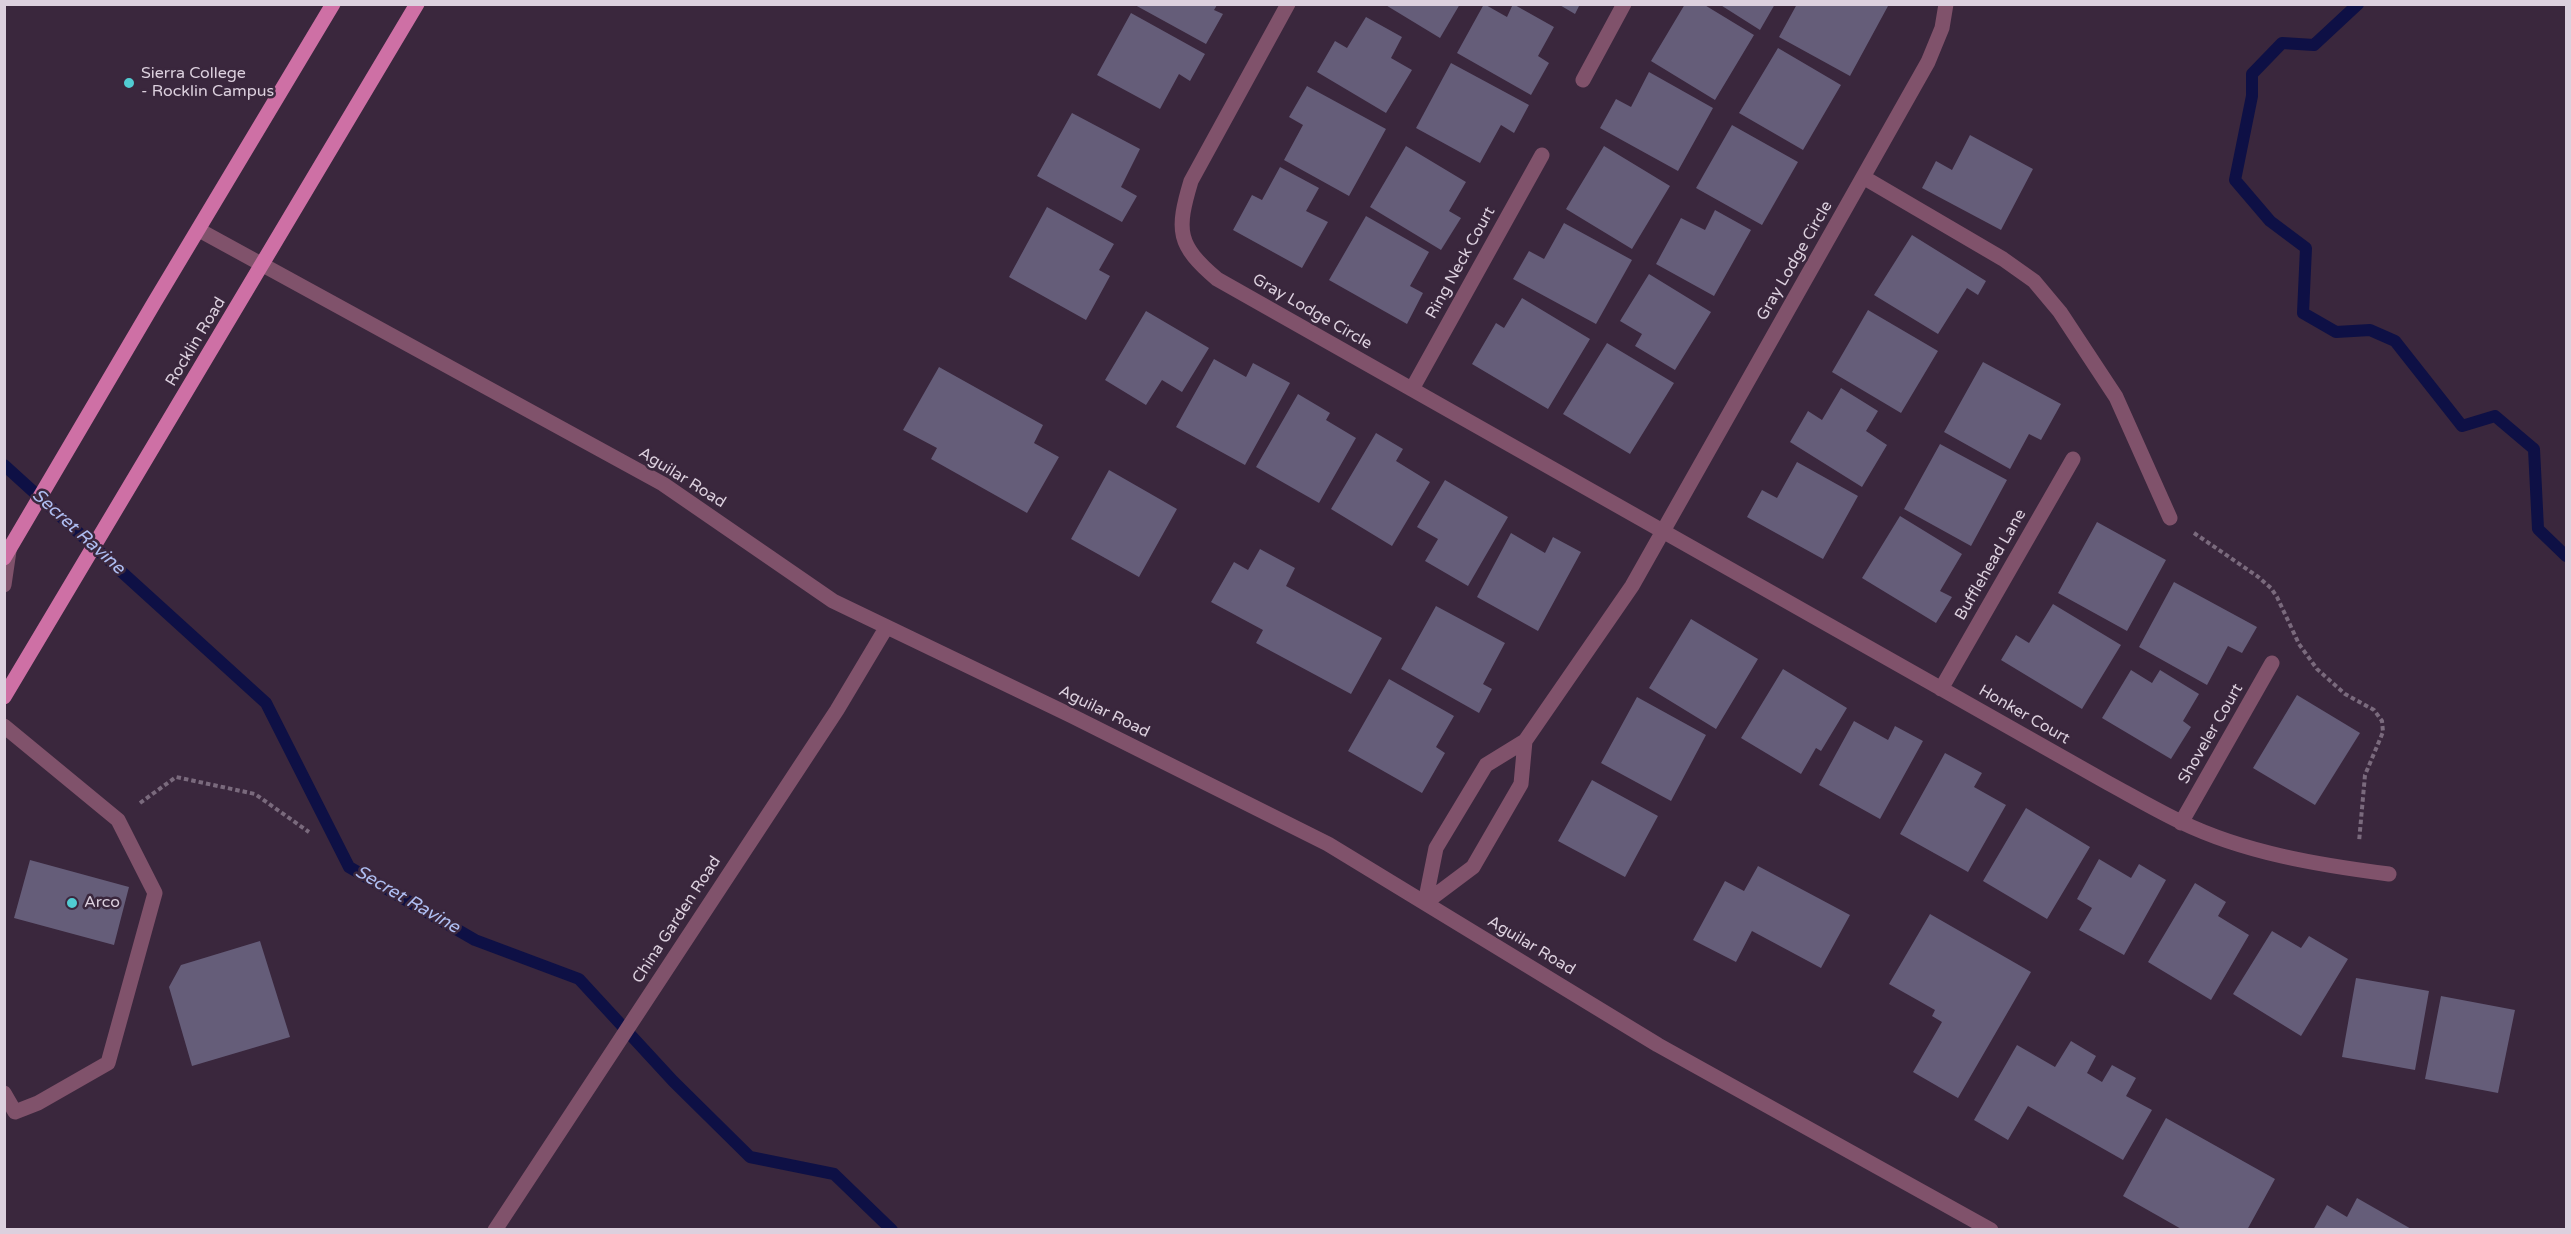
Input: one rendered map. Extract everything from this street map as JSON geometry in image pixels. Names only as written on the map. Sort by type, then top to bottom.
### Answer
[{"type":"main road","points":[[7,554],[333,4]]},
{"type":"main road","name":"Rocklin Road","points":[[4,697],[264,265],[417,4]]},
{"type":"street","name":"Gray Lodge Circle","points":[[1288,4],[1191,181],[1181,213],[1183,239],[1197,262],[1217,279],[1663,531]]},
{"type":"street","points":[[1583,80],[1624,4]]},
{"type":"street","name":"Gray Lodge Circle","points":[[1525,741],[1632,586],[1928,62],[1942,28],[1946,4]]},
{"type":"street","name":"Ring Neck Court","points":[[1412,389],[1542,155]]},
{"type":"street","points":[[1863,177],[2003,259],[2034,281],[2060,312],[2116,397],[2170,518]]},
{"type":"street","name":"Aguilar Road","points":[[199,230],[663,484],[832,601],[1070,715],[1317,839],[1658,1045],[1991,1230]]},
{"type":"street","name":"Bufflehead Lane","points":[[1941,689],[2073,459]]},
{"type":"street","name":"Honker Court","points":[[1663,531],[2181,823],[2260,851],[2356,870],[2389,874]]},
{"type":"street","points":[[4,585],[7,554]]},
{"type":"street","name":"China Garden Road","points":[[495,1230],[851,688],[886,628]]},
{"type":"street","name":"Shoveler Court","points":[[2181,823],[2272,663]]},
{"type":"street","points":[[4,726],[118,820],[155,893],[108,1063],[38,1103],[15,1112],[4,1093]]},
{"type":"street","points":[[1425,903],[1436,848],[1486,765],[1525,741]]},
{"type":"street","points":[[1425,903],[1473,867],[1521,784],[1525,741]]},
{"type":"path","points":[[2170,518],[2257,576],[2271,588],[2299,644],[2316,669],[2345,694],[2374,710],[2382,721],[2383,732],[2365,775],[2356,870]]},
{"type":"path","points":[[118,820],[176,777],[255,794],[309,832]]},
{"type":"building","points":[[1384,4],[1460,4],[1440,38]]},
{"type":"building","points":[[1484,4],[1507,17],[1513,4],[1554,27],[1538,56],[1549,63],[1531,95],[1457,53]]},
{"type":"building","points":[[1558,4],[1580,4],[1575,14]]},
{"type":"building","points":[[1685,4],[1703,4],[1754,35],[1715,100],[1651,61]]},
{"type":"building","points":[[1719,4],[1775,4],[1760,30]]},
{"type":"building","points":[[1797,4],[1885,4],[1888,6],[1850,76],[1779,37]]},
{"type":"building","points":[[1135,5],[1217,5],[1214,10],[1223,14],[1206,44]]},
{"type":"building","points":[[1131,13],[1205,54],[1190,81],[1179,74],[1160,109],[1097,75]]},
{"type":"building","points":[[1366,17],[1402,37],[1391,58],[1412,70],[1386,113],[1317,72],[1335,41],[1347,48]]},
{"type":"building","points":[[1778,48],[1841,85],[1803,150],[1739,113]]},
{"type":"building","points":[[1451,63],[1529,105],[1514,133],[1501,125],[1480,163],[1416,128]]},
{"type":"building","points":[[1649,72],[1713,108],[1678,171],[1600,128],[1616,99],[1631,107]]},
{"type":"building","points":[[1307,86],[1386,129],[1349,196],[1284,160],[1303,125],[1289,117]]},
{"type":"building","points":[[1072,113],[1140,149],[1121,187],[1137,196],[1122,222],[1037,176]]},
{"type":"building","points":[[1732,125],[1798,162],[1762,225],[1696,188]]},
{"type":"building","points":[[1970,135],[2033,169],[2001,230],[1922,188],[1936,161],[1952,170]]},
{"type":"building","points":[[1406,146],[1466,182],[1449,211],[1461,218],[1441,250],[1370,207]]},
{"type":"building","points":[[1604,146],[1670,186],[1632,249],[1566,209]]},
{"type":"building","points":[[1280,167],[1319,188],[1306,211],[1328,222],[1302,268],[1233,230],[1252,195],[1262,200]]},
{"type":"building","points":[[1047,207],[1114,244],[1099,270],[1110,276],[1086,320],[1009,277]]},
{"type":"building","points":[[1715,210],[1751,230],[1714,296],[1656,264],[1681,218],[1705,230]]},
{"type":"building","points":[[1366,216],[1429,252],[1410,286],[1423,293],[1407,324],[1329,280]]},
{"type":"building","points":[[1564,223],[1632,260],[1596,324],[1513,279],[1529,251],[1544,259]]},
{"type":"building","points":[[1912,235],[1986,281],[1978,295],[1967,288],[1938,334],[1874,295]]},
{"type":"building","points":[[1649,274],[1711,312],[1675,370],[1635,346],[1642,334],[1620,321]]},
{"type":"building","points":[[1522,298],[1590,339],[1548,409],[1472,364],[1496,323],[1504,328]]},
{"type":"building","points":[[1868,310],[1938,351],[1901,413],[1832,372]]},
{"type":"building","points":[[1146,311],[1209,348],[1182,392],[1162,380],[1146,405],[1105,380]]},
{"type":"building","points":[[1607,343],[1674,383],[1630,454],[1563,414]]},
{"type":"building","points":[[1214,359],[1246,377],[1253,363],[1290,383],[1245,465],[1176,427]]},
{"type":"building","points":[[1983,362],[2061,404],[2041,440],[2029,434],[2010,469],[1944,432]]},
{"type":"building","points":[[939,367],[1043,425],[1034,443],[1059,457],[1027,513],[931,459],[937,448],[903,430]]},
{"type":"building","points":[[1841,388],[1878,411],[1866,431],[1887,445],[1862,487],[1790,442],[1808,411],[1822,420]]},
{"type":"building","points":[[1298,394],[1330,413],[1326,420],[1356,438],[1319,503],[1256,467]]},
{"type":"building","points":[[1376,433],[1403,449],[1396,461],[1430,482],[1392,546],[1331,509]]},
{"type":"building","points":[[1940,444],[2007,480],[1971,546],[1904,509]]},
{"type":"building","points":[[1797,462],[1858,496],[1823,559],[1747,517],[1762,490],[1777,498]]},
{"type":"building","points":[[1109,470],[1177,509],[1139,577],[1071,539]]},
{"type":"building","points":[[1445,480],[1508,517],[1468,586],[1425,561],[1438,539],[1417,527]]},
{"type":"building","points":[[1900,516],[1962,554],[1940,591],[1952,597],[1936,623],[1862,578]]},
{"type":"building","points":[[2097,522],[2166,560],[2127,631],[2058,593]]},
{"type":"building","points":[[1511,533],[1545,553],[1553,537],[1581,552],[1538,631],[1477,597]]},
{"type":"building","points":[[1260,549],[1295,568],[1286,586],[1382,638],[1351,694],[1256,643],[1263,630],[1211,602],[1234,562],[1248,570]]},
{"type":"building","points":[[2174,582],[2257,627],[2242,653],[2228,646],[2207,685],[2139,647]]},
{"type":"building","points":[[2053,604],[2121,645],[2082,709],[2001,660],[2016,635],[2029,643]]},
{"type":"building","points":[[1436,606],[1505,643],[1483,684],[1492,689],[1479,713],[1401,669]]},
{"type":"building","points":[[1691,619],[1758,659],[1716,729],[1649,688]]},
{"type":"building","points":[[1783,669],[1847,708],[1821,751],[1816,748],[1801,774],[1741,738]]},
{"type":"building","points":[[2131,670],[2152,683],[2160,670],[2199,694],[2183,721],[2191,727],[2171,759],[2102,718]]},
{"type":"building","points":[[1389,679],[1454,716],[1436,747],[1445,753],[1422,793],[1348,751]]},
{"type":"building","points":[[2297,695],[2360,733],[2315,805],[2253,768]]},
{"type":"building","points":[[1637,697],[1706,735],[1671,801],[1601,763]]},
{"type":"building","points":[[1854,721],[1888,740],[1895,726],[1923,741],[1880,819],[1819,785]]},
{"type":"building","points":[[1945,753],[1982,773],[1974,787],[2006,805],[1968,872],[1900,834]]},
{"type":"building","points":[[1592,780],[1658,816],[1625,877],[1558,841]]},
{"type":"building","points":[[2026,808],[2090,847],[2047,919],[1983,881]]},
{"type":"building","points":[[2099,859],[2131,878],[2139,864],[2166,880],[2124,955],[2079,930],[2092,908],[2077,899]]},
{"type":"building","name":"Arco","points":[[30,860],[129,887],[114,945],[14,918]]},
{"type":"building","points":[[1758,866],[1850,915],[1821,968],[1752,931],[1736,962],[1693,940],[1725,881],[1744,891]]},
{"type":"building","points":[[2195,883],[2226,902],[2218,916],[2249,935],[2211,1000],[2148,962]]},
{"type":"building","points":[[1930,914],[2031,972],[1958,1098],[1913,1072],[1942,1022],[1932,1016],[1935,1010],[1889,984]]},
{"type":"building","points":[[2272,931],[2301,948],[2309,936],[2348,959],[2301,1036],[2233,994]]},
{"type":"building","points":[[260,941],[290,1037],[192,1066],[169,987],[181,965]]},
{"type":"building","points":[[2356,978],[2429,991],[2415,1070],[2342,1057]]},
{"type":"building","points":[[2441,996],[2515,1010],[2498,1093],[2425,1079]]},
{"type":"building","points":[[2071,1041],[2096,1056],[2087,1073],[2102,1082],[2112,1065],[2136,1078],[2126,1096],[2152,1110],[2123,1160],[2028,1106],[2008,1140],[1974,1120],[2017,1045],[2055,1067]]},
{"type":"building","points":[[2166,1118],[2275,1179],[2247,1230],[2183,1230],[2123,1196]]},
{"type":"building","points":[[2357,1198],[2413,1230],[2313,1230],[2327,1205],[2347,1217]]},
{"type":"waterway","points":[[2358,4],[2314,45],[2282,43],[2252,74],[2252,96],[2235,180],[2270,221],[2306,248],[2303,313],[2336,332],[2370,330],[2395,341],[2462,426],[2495,416],[2534,449],[2538,529],[2566,556]]},
{"type":"waterway","name":"Secret Ravine","points":[[4,465],[266,703],[349,867],[475,940],[579,979],[673,1081],[750,1157],[834,1174],[892,1230]]},
{"type":"place","name":"Sierra College - Rocklin Campus","points":[[129,83]]},
{"type":"place","name":"Arco","points":[[72,903]]}]
